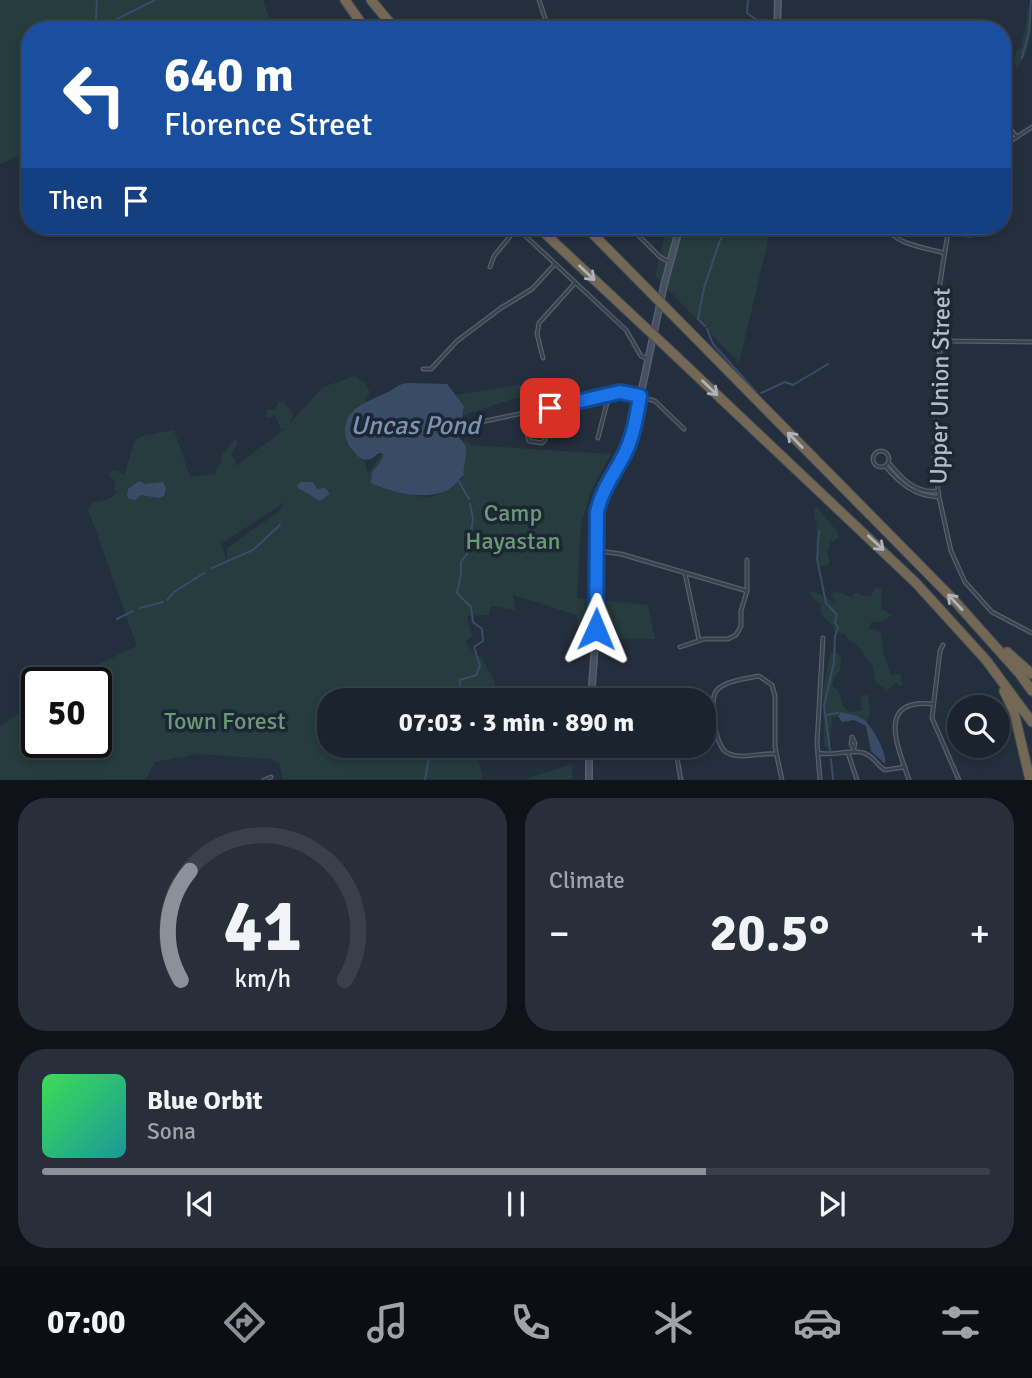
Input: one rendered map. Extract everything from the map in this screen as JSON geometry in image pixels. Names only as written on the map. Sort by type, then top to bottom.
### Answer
[{"type":"highway","points":[[345,0],[360,21]]},
{"type":"highway","points":[[371,0],[388,21]]},
{"type":"highway","points":[[547,235],[896,563],[980,652],[1032,722]]},
{"type":"highway","points":[[594,235],[971,619],[1032,674]]},
{"type":"highway","points":[[971,619],[1032,691]]},
{"type":"highway","points":[[980,652],[1007,696],[1030,778]]},
{"type":"main road","points":[[777,21],[778,0]]},
{"type":"main road","points":[[592,688],[599,503],[634,428],[678,235]]},
{"type":"main road","points":[[589,758],[589,779]]},
{"type":"street","points":[[539,0],[546,21]]},
{"type":"street","points":[[1011,141],[1032,127]]},
{"type":"street","points":[[1011,130],[1017,137]]},
{"type":"street","points":[[490,267],[494,256],[510,235]]},
{"type":"street","points":[[524,235],[626,330],[641,356],[648,359]]},
{"type":"street","points":[[638,235],[660,257],[670,262]]},
{"type":"street","points":[[892,235],[904,242],[944,253]]},
{"type":"street","name":"Upper Union Street","points":[[947,235],[938,296],[940,341],[934,458],[939,497],[953,557],[969,587],[992,612],[1032,633]]},
{"type":"street","points":[[422,369],[431,369],[457,341],[532,289],[555,264]]},
{"type":"street","points":[[543,358],[537,334],[538,323],[575,283]]},
{"type":"street","points":[[940,341],[1032,342]]},
{"type":"street","points":[[476,423],[624,392],[660,404],[684,429]]},
{"type":"street","points":[[598,438],[609,395]]},
{"type":"street","points":[[522,413],[528,441],[545,442],[539,409]]},
{"type":"street","points":[[882,450],[887,453],[890,457],[887,465],[878,467],[874,464],[875,453],[882,450]]},
{"type":"street","points":[[887,465],[912,486],[929,492],[938,491]]},
{"type":"street","points":[[887,465],[909,489],[919,494],[939,497]]},
{"type":"street","points":[[596,551],[621,554],[747,591]]},
{"type":"street","points":[[680,648],[699,640],[728,639],[736,635],[741,626],[741,611],[747,591],[747,561]]},
{"type":"street","points":[[685,573],[699,640]]},
{"type":"street","points":[[820,779],[818,753],[823,638]]},
{"type":"street","points":[[943,645],[932,718],[935,730],[959,779]]},
{"type":"street","points":[[776,754],[740,755],[725,752],[720,745],[713,710],[712,699],[717,689],[759,676],[769,681],[775,696],[776,754],[782,779]]},
{"type":"street","points":[[909,779],[895,734],[895,720],[908,705],[933,704]]},
{"type":"street","points":[[818,753],[827,755],[854,750],[870,756],[885,770],[905,768]]},
{"type":"street","points":[[848,753],[857,779]]},
{"type":"street","points":[[677,758],[681,779]]},
{"type":"street","points":[[264,779],[270,778]]},
{"type":"green space","points":[[0,0],[263,0],[270,21],[21,21],[21,155],[0,164]]},
{"type":"green space","points":[[1030,0],[1030,38],[1025,55],[1016,68],[1016,51],[1022,47]]},
{"type":"green space","points":[[665,235],[770,235],[739,363],[655,276]]},
{"type":"green space","points":[[355,376],[366,384],[370,393],[350,418],[345,430],[352,452],[364,460],[368,474],[381,455],[385,456],[375,485],[429,498],[448,490],[458,478],[464,476],[464,442],[467,440],[471,445],[611,454],[591,491],[581,524],[577,598],[648,605],[655,639],[578,638],[577,615],[513,595],[515,610],[491,606],[489,615],[467,616],[472,637],[465,641],[476,656],[481,657],[495,682],[494,688],[317,688],[317,758],[478,758],[483,779],[283,779],[279,763],[272,759],[197,754],[155,762],[146,779],[0,780],[0,727],[21,712],[21,758],[112,758],[112,667],[92,667],[137,646],[88,509],[92,503],[109,499],[117,492],[114,489],[116,482],[109,475],[116,470],[124,475],[135,440],[174,430],[190,477],[216,474],[222,455],[236,438],[237,444],[231,455],[236,466],[286,428],[281,429],[275,416],[267,418],[266,410],[274,410],[279,401],[283,401],[293,414],[290,423],[323,387]],"holes":[[[285,502],[278,512],[227,548],[227,561],[221,544]]]},
{"type":"green space","points":[[547,381],[546,394],[512,399],[463,415],[464,406],[454,395]]},
{"type":"green space","points":[[817,507],[839,534],[838,538],[831,542],[827,553],[830,562],[826,566],[818,565],[818,532],[814,515]]},
{"type":"green space","points":[[875,587],[882,590],[881,609],[892,615],[883,621],[870,623],[869,629],[878,630],[881,634],[891,675],[900,674],[903,684],[901,686],[896,683],[888,690],[876,683],[872,664],[860,648],[845,634],[835,632],[833,626],[821,614],[820,603],[810,592],[816,592],[835,603],[831,594],[834,591],[852,597],[855,593],[867,597],[872,595]]},
{"type":"green space","points":[[835,652],[841,656],[840,670],[832,685],[839,692],[843,706],[849,712],[862,710],[860,697],[868,694],[870,713],[867,723],[862,718],[839,713],[832,718],[830,750],[824,746],[823,691],[830,655]]},
{"type":"green space","points":[[572,764],[572,779],[526,779]]},
{"type":"water","name":"Uncas Pond","points":[[447,384],[464,406],[457,426],[459,438],[466,451],[464,475],[440,493],[410,494],[371,483],[372,473],[383,454],[379,453],[364,460],[352,450],[346,438],[346,424],[354,410],[399,385]]},
{"type":"water","points":[[139,481],[145,484],[163,482],[166,488],[164,496],[159,498],[141,495],[135,500],[129,499],[128,489]]},
{"type":"water","points":[[300,482],[313,482],[317,489],[325,488],[330,494],[320,501],[298,488]]},
{"type":"water","points":[[841,712],[858,716],[867,723],[882,747],[885,764],[871,751],[866,726],[854,720],[842,722],[838,716]]},
{"type":"waterway","points":[[97,0],[97,21]]},
{"type":"waterway","points":[[113,21],[155,0]]},
{"type":"waterway","points":[[748,0],[747,13],[758,21]]},
{"type":"waterway","points":[[1022,58],[1029,32],[1031,0]]},
{"type":"waterway","points":[[705,326],[698,319],[704,288],[720,240],[724,235]]},
{"type":"waterway","points":[[707,329],[713,344],[756,392]]},
{"type":"waterway","points":[[761,393],[785,382],[793,385],[828,364]]},
{"type":"waterway","points":[[458,480],[469,499]]},
{"type":"waterway","points":[[459,688],[460,680],[476,675],[480,666],[474,647],[483,641],[482,629],[473,622],[471,607],[457,593],[461,562],[469,551],[473,518],[470,504]]},
{"type":"waterway","points":[[212,568],[253,550],[280,525]]},
{"type":"waterway","points":[[819,531],[817,559],[826,603],[837,615],[835,622],[838,628],[824,706],[830,750]]},
{"type":"waterway","points":[[167,600],[174,592],[204,573]]},
{"type":"waterway","points":[[140,608],[163,602]]},
{"type":"waterway","points":[[117,619],[133,611]]},
{"type":"waterway","points":[[826,715],[838,713]]},
{"type":"waterway","points":[[425,780],[429,758]]},
{"type":"waterway","points":[[831,759],[833,780]]},
{"type":"route","points":[[550,408],[620,392],[640,396],[625,453],[608,481],[597,512],[596,629]]},
{"type":"park label","name":"Camp Hayastan","points":[[513,527]]},
{"type":"park label","name":"Town Forest","points":[[225,721]]}]
